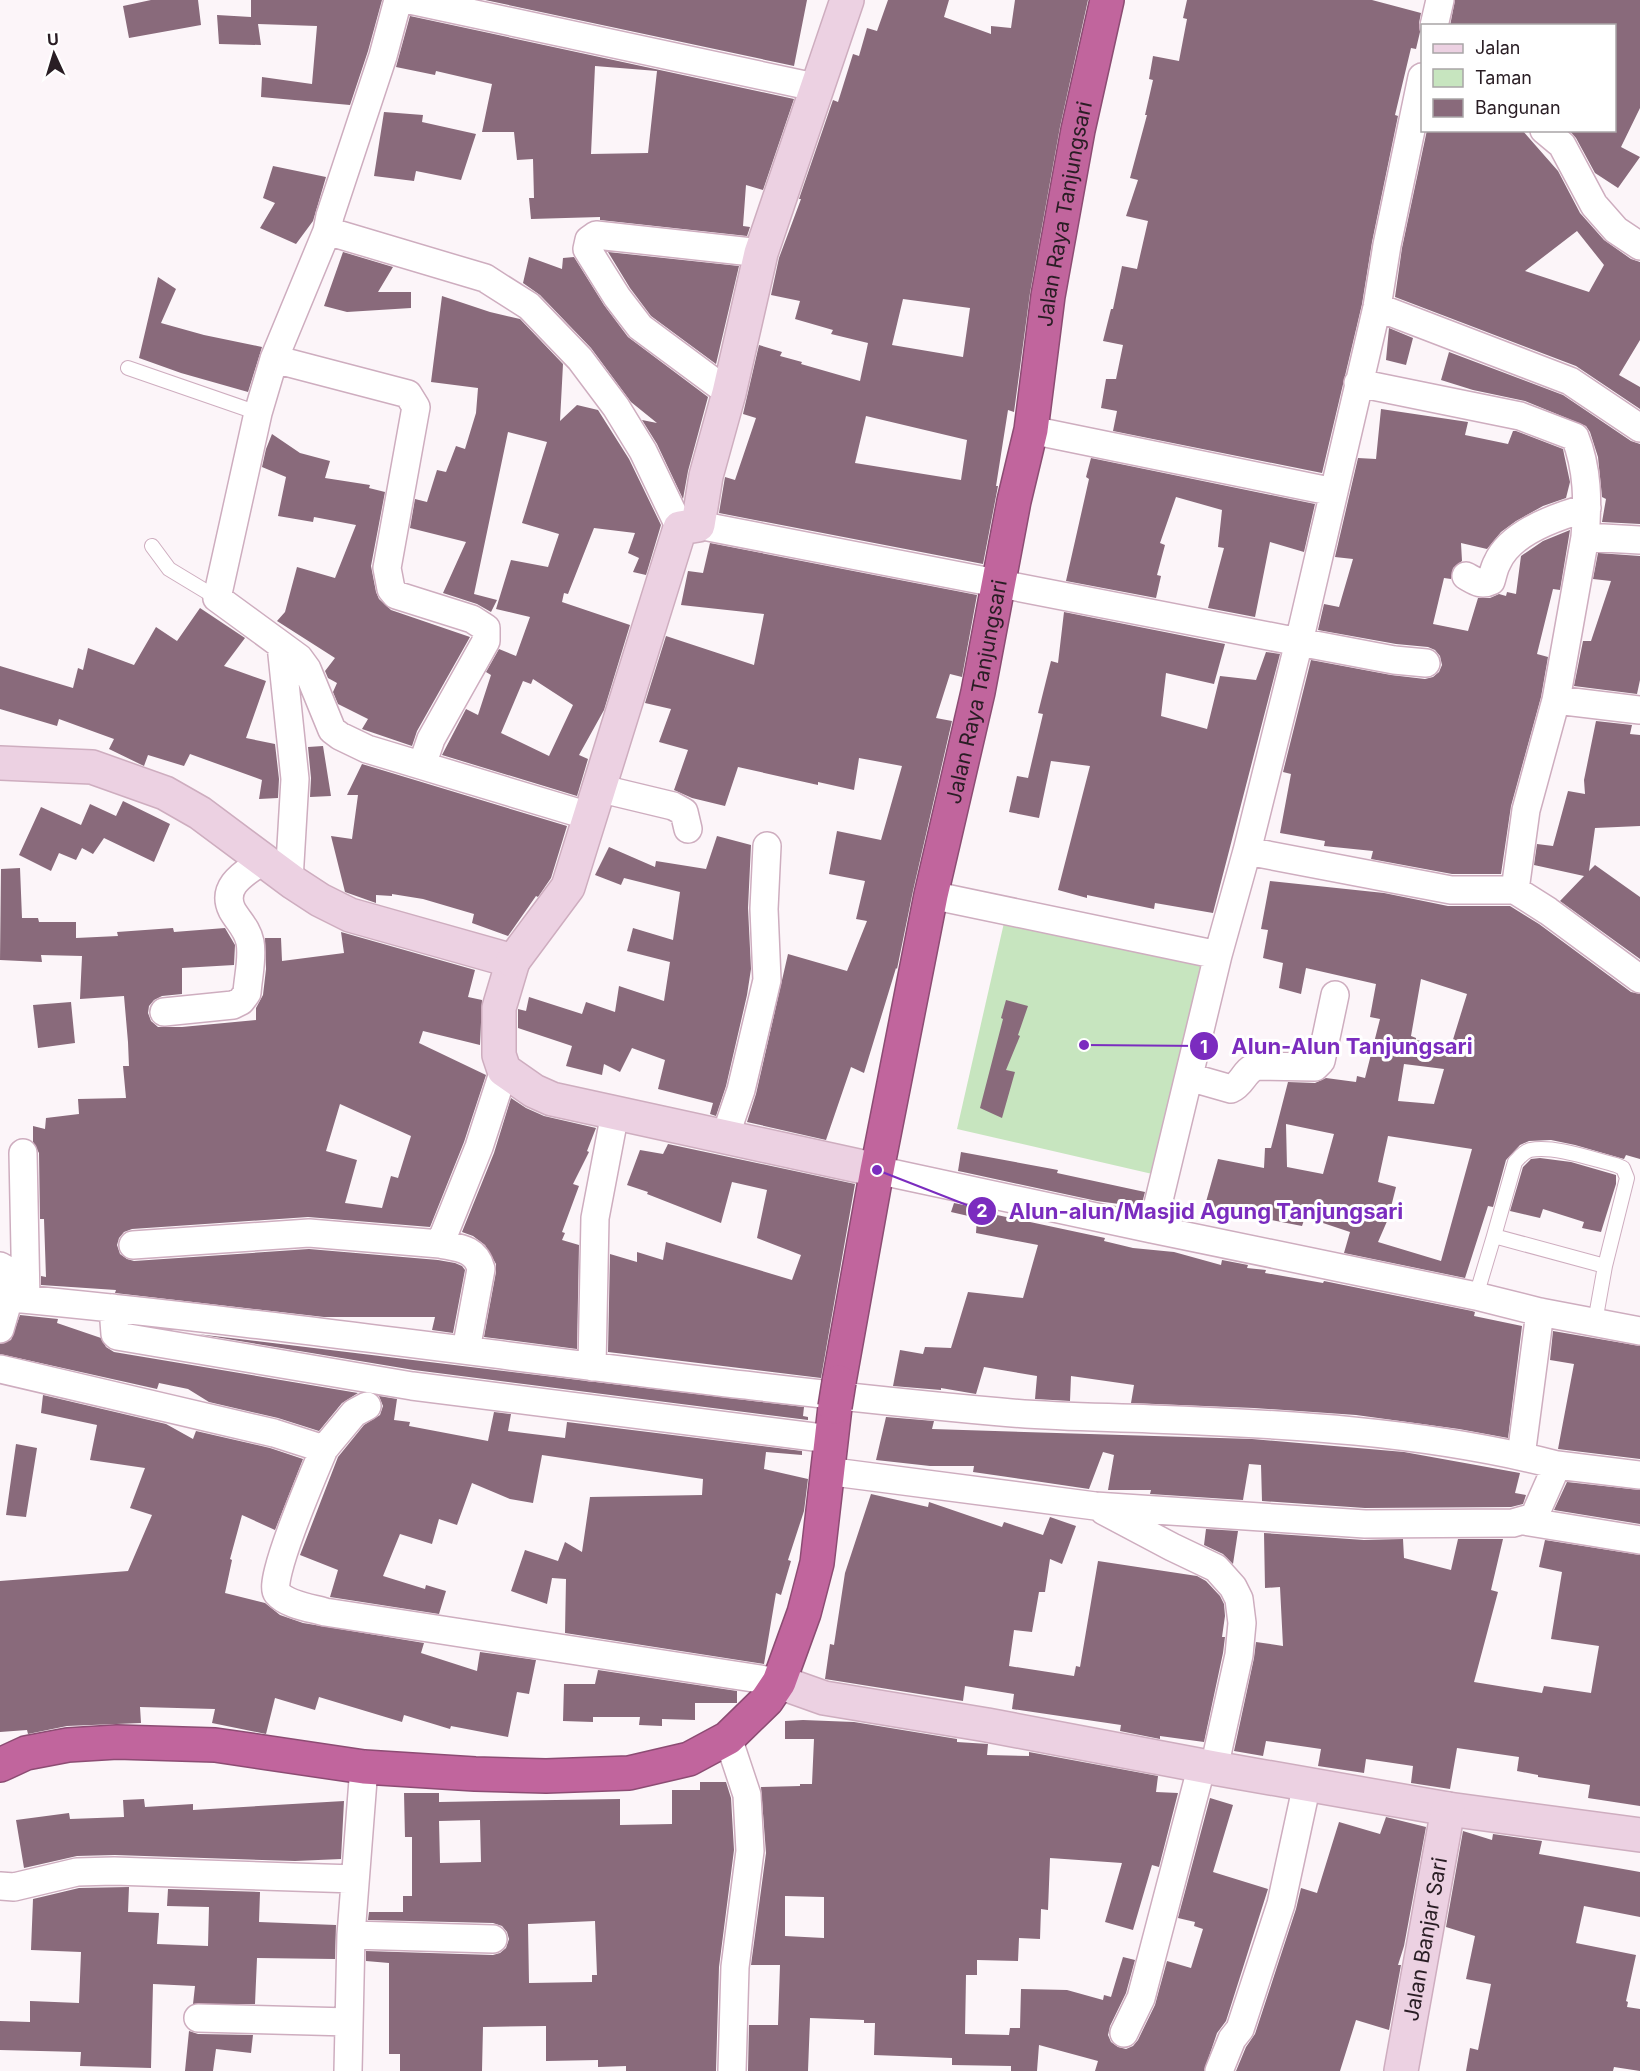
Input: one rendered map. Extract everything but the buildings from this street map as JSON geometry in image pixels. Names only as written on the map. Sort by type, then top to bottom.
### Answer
[{"type":"highway","name":"Jalan Raya Tanjungsari","points":[[0,1764],[26,1753],[68,1745],[117,1742],[214,1745],[364,1767],[534,1775],[629,1773],[689,1759],[728,1738],[767,1700],[779,1682],[804,1613],[817,1563],[835,1409],[877,1170],[931,896],[978,692],[1014,501],[1031,430],[1048,296],[1078,130],[1107,0]]},
{"type":"street","points":[[398,0],[383,56],[327,231],[274,359],[258,413],[217,598],[299,658],[307,669],[322,710],[332,729],[340,736],[367,749],[422,765],[593,802],[673,806],[684,813],[687,829]]},
{"type":"street","points":[[410,0],[819,88]]},
{"type":"street","points":[[848,0],[761,253],[729,393],[706,476],[593,802],[568,887],[513,961],[499,1008],[499,1055],[504,1070],[534,1091],[552,1099],[1152,1229],[1476,1296],[1540,1312],[1640,1331]]},
{"type":"street","points":[[1434,24],[1440,0]]},
{"type":"street","points":[[1152,1229],[1218,955],[1247,851],[1299,642],[1377,307],[1421,82]]},
{"type":"street","points":[[1546,132],[1562,145],[1594,205],[1616,230],[1640,246]]},
{"type":"street","points":[[327,231],[485,278],[529,306],[580,358],[616,407],[689,527],[998,582],[1394,660],[1426,663]]},
{"type":"street","points":[[729,393],[640,327],[617,297],[587,249],[589,240],[596,235],[761,253]]},
{"type":"street","points":[[1377,307],[1570,381],[1640,428]]},
{"type":"street","points":[[274,359],[408,394],[416,407],[387,568],[391,589],[396,595],[472,619],[486,628],[486,640],[431,739],[422,765]]},
{"type":"street","points":[[1358,383],[1520,416],[1575,437],[1583,457],[1587,508],[1585,537],[1556,700],[1526,810],[1515,890]]},
{"type":"street","points":[[1031,430],[1334,492]]},
{"type":"street","points":[[1466,576],[1485,584],[1491,581],[1497,562],[1514,542],[1539,525],[1558,516],[1587,508]]},
{"type":"street","points":[[1585,537],[1640,540]]},
{"type":"street","points":[[280,645],[295,779],[289,880]]},
{"type":"street","points":[[1556,700],[1640,710]]},
{"type":"street","points":[[0,763],[92,767],[165,793],[200,813],[289,880],[320,900],[350,915],[513,961]]},
{"type":"street","points":[[724,1137],[741,1090],[766,980],[764,909],[767,846]]},
{"type":"street","points":[[1247,851],[1451,890],[1515,890],[1548,911],[1640,979]]},
{"type":"street","points":[[164,1012],[233,1005],[244,998],[247,993],[251,949],[244,925],[231,908],[230,894],[234,881],[262,860]]},
{"type":"street","points":[[931,896],[1218,955]]},
{"type":"street","points":[[1189,1077],[1231,1089],[1239,1084],[1249,1069],[1257,1066],[1315,1067],[1321,1061],[1335,995]]},
{"type":"street","points":[[440,1244],[478,1147],[504,1070]]},
{"type":"street","points":[[592,1367],[595,1218],[615,1113]]},
{"type":"street","points":[[0,1329],[11,1298],[23,1153]]},
{"type":"street","points":[[133,1245],[309,1233],[440,1244],[473,1253],[479,1259],[481,1269],[466,1350]]},
{"type":"street","points":[[0,1266],[7,1270],[11,1298]]},
{"type":"street","points":[[11,1298],[113,1308],[592,1367],[1006,1413],[1218,1421],[1387,1433],[1521,1456],[1557,1465],[1640,1475]]},
{"type":"street","points":[[113,1308],[113,1329],[117,1336],[412,1386],[835,1409]]},
{"type":"street","points":[[1521,1456],[1540,1312]]},
{"type":"street","points":[[0,1369],[274,1433],[324,1449]]},
{"type":"street","points":[[367,1406],[354,1413],[324,1449],[301,1503],[275,1587],[277,1593],[289,1601],[324,1612],[779,1682],[824,1698],[1448,1809],[1640,1835]]},
{"type":"street","points":[[1524,1521],[1534,1517],[1557,1465]]},
{"type":"street","points":[[826,1471],[1095,1506],[1365,1524],[1494,1524],[1524,1521],[1640,1540]]},
{"type":"street","points":[[1095,1506],[1216,1568],[1233,1587],[1239,1599],[1242,1623],[1239,1655],[1142,1998],[1124,2033]]},
{"type":"street","points":[[728,1738],[747,1795],[750,1851],[735,1967],[732,2071]]},
{"type":"street","points":[[348,2071],[351,1935],[364,1767]]},
{"type":"street","points":[[1219,2071],[1232,2039],[1240,2029],[1281,1904],[1307,1784]]},
{"type":"street","name":"Jalan Banjar Sari","points":[[1401,2071],[1448,1809]]},
{"type":"street","points":[[0,1886],[14,1887],[77,1872],[114,1871],[355,1879]]},
{"type":"street","points":[[351,1935],[493,1940]]},
{"type":"street","points":[[198,2018],[349,2022]]},
{"type":"lane","points":[[128,368],[258,413]]},
{"type":"lane","points":[[152,546],[168,569],[217,598]]},
{"type":"lane","points":[[1476,1296],[1515,1162],[1523,1153],[1531,1150],[1555,1150],[1616,1165],[1623,1168],[1627,1178],[1605,1266],[1595,1322]]},
{"type":"lane","points":[[1494,1236],[1605,1266]]},
{"type":"green space","points":[[1006,914],[1211,961],[1161,1176],[957,1129]]},
{"type":"place","name":"Alun-Alun Tanjungsari","points":[[1084,1045]]},
{"type":"place","name":"Alun-alun/Masjid Agung Tanjungsari","points":[[877,1170]]}]
